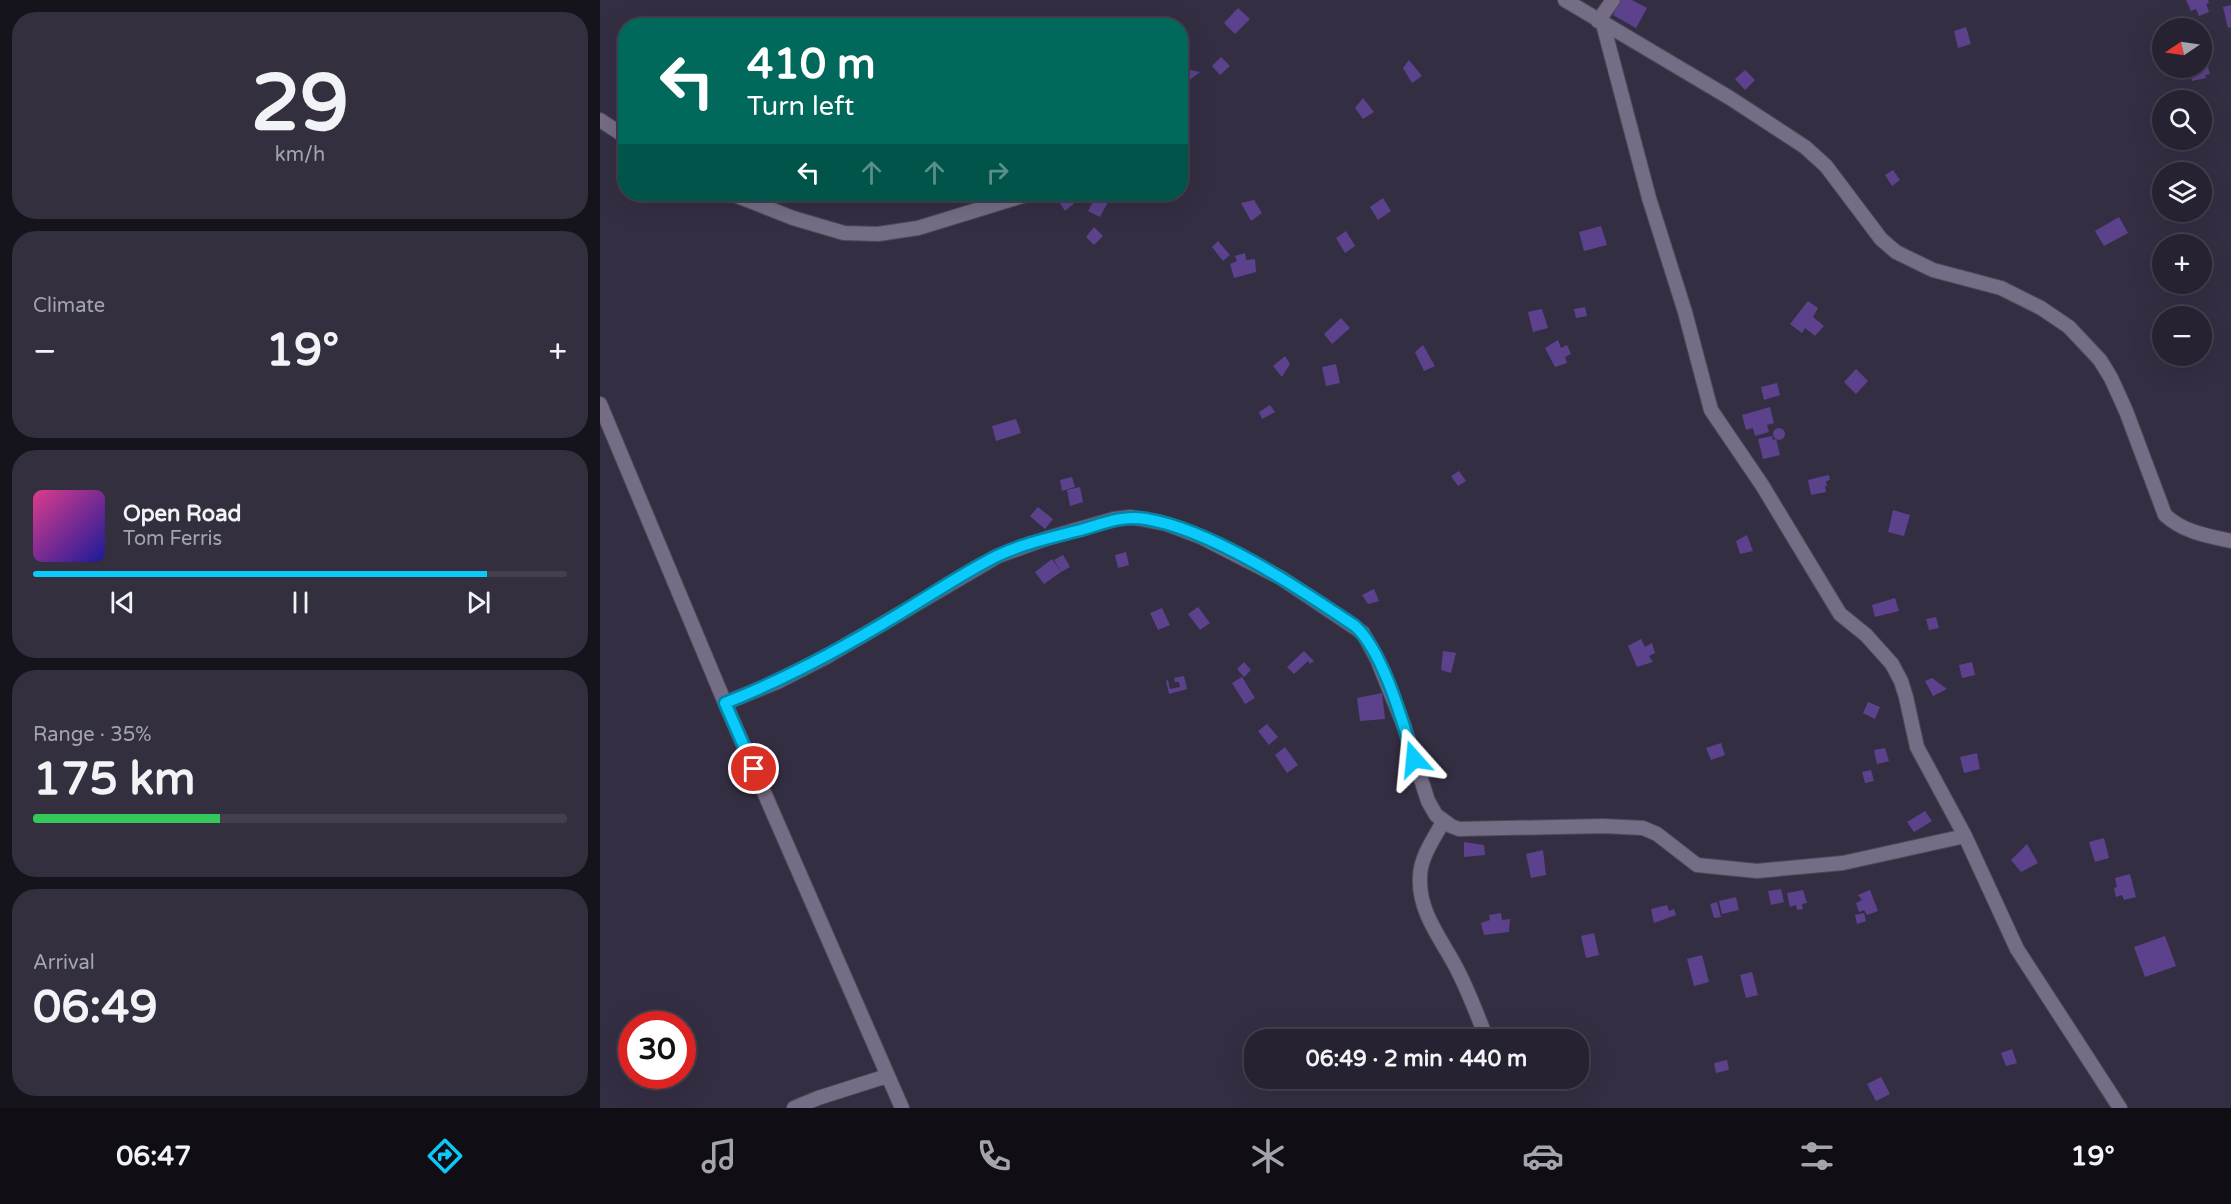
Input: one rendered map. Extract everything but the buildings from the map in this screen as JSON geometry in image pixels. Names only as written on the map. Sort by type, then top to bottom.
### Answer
[{"type":"street","points":[[1566,0],[1730,98],[1805,147],[1826,166],[1881,239],[1896,252],[1934,270],[2001,288],[2017,295],[2069,327],[2100,360],[2111,378],[2126,411],[2165,515],[2174,523],[2187,529],[2231,541]]},
{"type":"street","points":[[1613,0],[1600,22],[1646,186],[1685,312],[1711,410],[1761,485],[1840,614],[1866,635],[1892,664],[1906,697],[1917,747],[1965,836],[2022,958],[2120,1108]]},
{"type":"street","points":[[600,120],[618,132]]},
{"type":"street","points":[[750,201],[793,218],[844,233],[878,234],[918,228],[1006,201]]},
{"type":"street","points":[[600,404],[725,703],[902,1108]]},
{"type":"street","points":[[725,703],[777,682],[826,657],[998,556],[1028,544],[1114,519],[1146,519],[1201,537],[1281,578],[1363,633],[1377,659],[1404,726],[1428,801],[1443,822],[1459,829],[1474,831],[1603,826],[1643,828],[1657,834],[1697,865],[1757,871],[1843,863],[1965,836]]},
{"type":"street","points":[[1443,822],[1422,865],[1419,878],[1422,894],[1433,928],[1457,969],[1482,1029]]},
{"type":"street","points":[[794,1108],[888,1076]]},
{"type":"route","points":[[754,769],[725,703],[777,682],[826,657],[998,556],[1018,547],[1114,519],[1131,518],[1167,524],[1201,537],[1281,578],[1355,626],[1363,633],[1377,659],[1404,726],[1414,759]]}]
